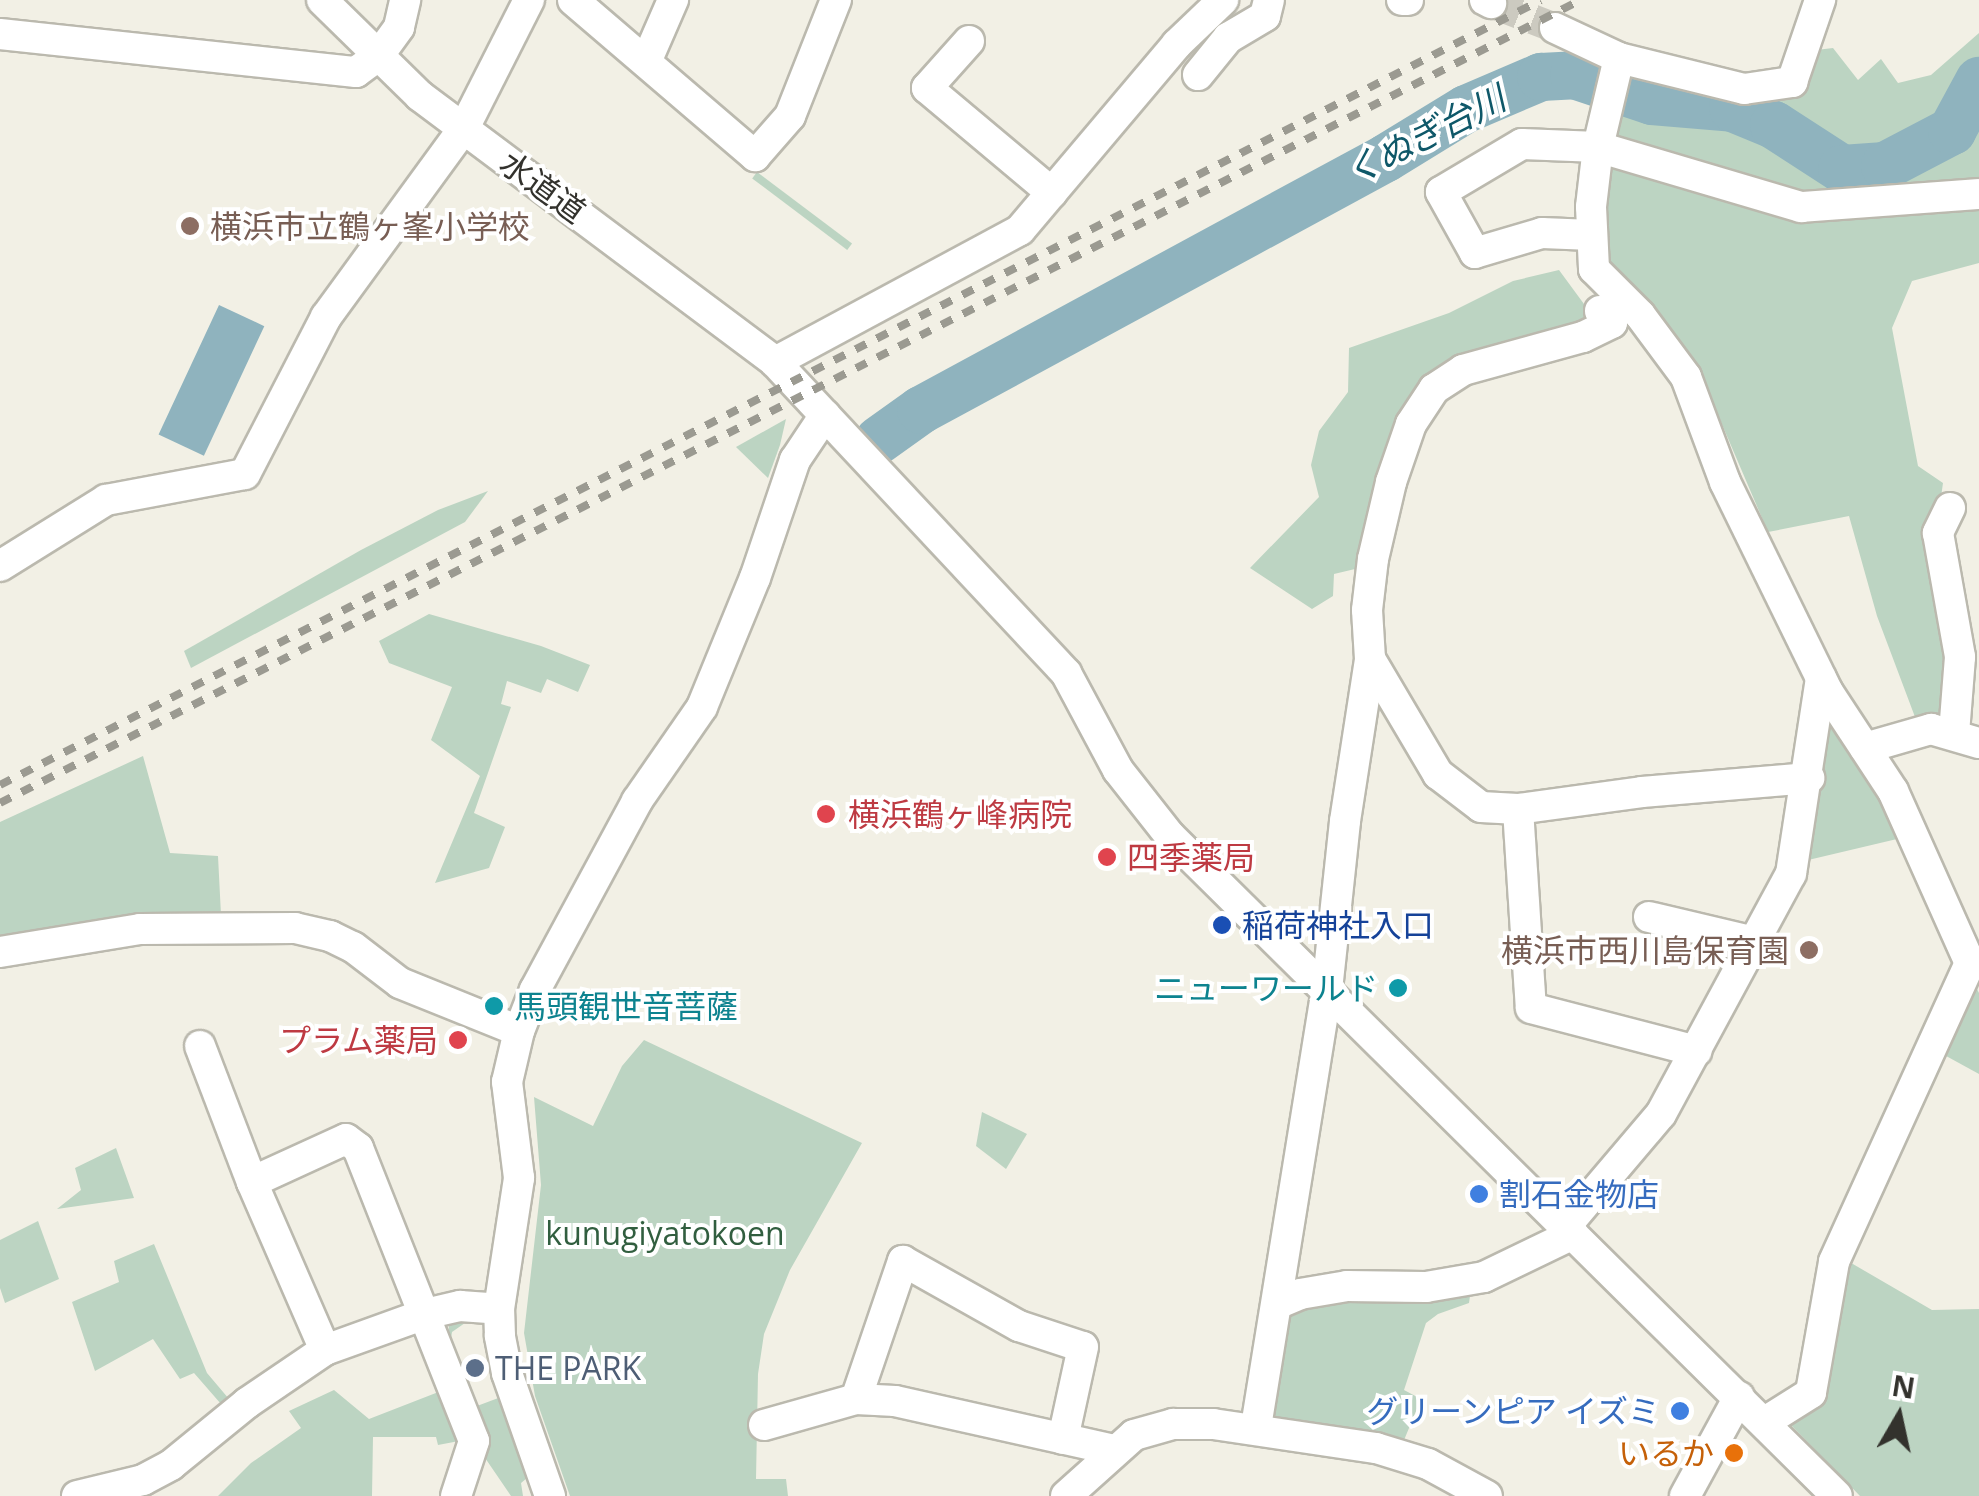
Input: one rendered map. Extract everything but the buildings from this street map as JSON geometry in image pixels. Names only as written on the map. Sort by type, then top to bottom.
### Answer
[{"type":"street","name":"水道道","points":[[322,0],[420,96],[775,362],[1066,673],[1118,770],[1147,811],[1838,1496]]},
{"type":"street","points":[[0,34],[356,72],[378,55],[399,27],[405,0]]},
{"type":"street","points":[[0,566],[106,500],[245,474],[326,318],[464,128],[529,0]]},
{"type":"street","points":[[573,0],[755,156],[790,116],[836,0]]},
{"type":"street","points":[[646,62],[673,0]]},
{"type":"street","points":[[775,362],[1020,230],[1177,44],[1223,0]]},
{"type":"street","points":[[1198,75],[1228,38],[1266,16],[1270,0]]},
{"type":"street","points":[[1555,28],[1613,78],[1744,88],[1792,82],[1820,0]]},
{"type":"street","points":[[969,41],[927,88],[1052,192]]},
{"type":"street","points":[[1256,1428],[1327,990],[1345,821],[1370,659],[1367,610],[1391,482],[1411,424],[1434,388],[1463,370],[1583,337],[1612,323],[1592,289],[1592,235],[1598,147],[1613,78]]},
{"type":"street","points":[[1592,235],[1542,232],[1476,253],[1441,192],[1522,144],[1598,147],[1801,207],[1979,194]]},
{"type":"street","points":[[1592,289],[1640,315],[1686,376],[1724,482],[1821,678],[1893,790],[1974,971],[1834,1262],[1811,1392],[1764,1422]]},
{"type":"street","points":[[550,1496],[507,1373],[499,1310],[518,1178],[507,1082],[519,1031],[535,990],[638,800],[702,707],[755,578],[795,460],[825,414]]},
{"type":"street","points":[[1865,748],[1931,729],[1966,738],[1960,657],[1938,534],[1950,508]]},
{"type":"street","points":[[1370,659],[1438,774],[1480,807],[1518,809],[1642,792],[1808,778]]},
{"type":"street","points":[[1277,1304],[1300,1294],[1346,1286],[1426,1287],[1484,1278],[1569,1230],[1661,1114],[1791,874],[1821,678]]},
{"type":"street","points":[[1518,809],[1531,1008],[1696,1051]]},
{"type":"street","points":[[1649,917],[1755,942]]},
{"type":"street","points":[[0,952],[140,929],[294,928],[330,936],[353,947],[400,984],[519,1031]]},
{"type":"street","points":[[200,1046],[252,1182],[324,1350]]},
{"type":"street","points":[[252,1182],[346,1139],[358,1148],[474,1440],[456,1496]]},
{"type":"street","points":[[856,1399],[903,1261],[1019,1326],[1083,1347],[1063,1438]]},
{"type":"street","points":[[77,1496],[126,1486],[171,1465],[248,1403],[324,1350],[425,1314],[460,1306],[499,1310]]},
{"type":"street","points":[[1685,1496],[1739,1398]]},
{"type":"street","points":[[764,1424],[856,1399],[895,1400],[1114,1450]]},
{"type":"street","points":[[1066,1496],[1134,1435],[1173,1424],[1256,1428],[1376,1448],[1428,1464],[1487,1496]]},
{"type":"green space","points":[[1979,33],[1979,263],[1912,281],[1892,328],[1918,466],[1943,483],[1941,497],[1923,529],[1949,631],[1947,717],[1915,717],[1877,616],[1849,516],[1768,532],[1709,394],[1604,264],[1600,221],[1627,82],[1726,103],[1792,96],[1808,51],[1833,48],[1858,80],[1881,59],[1898,83],[1931,75]]},
{"type":"green space","points":[[757,172],[852,244],[847,250],[752,178]]},
{"type":"green space","points":[[1559,270],[1595,319],[1443,371],[1365,553],[1355,569],[1334,574],[1333,596],[1312,609],[1250,568],[1319,497],[1311,465],[1319,431],[1348,392],[1349,348],[1449,313],[1513,281]]},
{"type":"green space","points":[[786,419],[780,445],[768,478],[736,447]]},
{"type":"green space","points":[[488,491],[465,522],[191,668],[184,651],[361,550],[438,510]]},
{"type":"green space","points":[[429,614],[541,646],[590,665],[578,692],[547,679],[541,693],[507,681],[501,704],[511,707],[474,813],[505,827],[489,868],[435,883],[480,776],[431,740],[452,687],[389,663],[379,641]]},
{"type":"green space","points":[[1823,705],[1874,787],[1897,839],[1804,861]]},
{"type":"green space","points":[[143,756],[170,853],[218,856],[221,915],[122,918],[0,935],[0,822]]},
{"type":"green space","points":[[1972,979],[1979,993],[1979,1074],[1937,1051]]},
{"type":"green space","name":"kunugiyatokoen","points":[[644,1040],[862,1143],[790,1270],[764,1334],[758,1374],[756,1479],[786,1479],[788,1496],[570,1496],[535,1396],[524,1333],[541,1185],[534,1097],[593,1126],[622,1066]]},
{"type":"green space","points":[[982,1112],[1027,1134],[1006,1169],[976,1146]]},
{"type":"green space","points":[[116,1148],[134,1198],[57,1209],[81,1190],[75,1168]]},
{"type":"green space","points":[[38,1221],[59,1279],[5,1303],[0,1288],[0,1240]]},
{"type":"green space","points":[[154,1244],[207,1373],[229,1399],[221,1404],[194,1373],[180,1379],[153,1339],[95,1371],[72,1302],[119,1282],[114,1261]]},
{"type":"green space","points":[[1846,1260],[1932,1310],[1979,1309],[1979,1496],[1860,1496],[1788,1422]]},
{"type":"green space","points":[[1471,1289],[1469,1303],[1438,1314],[1426,1323],[1404,1390],[1421,1399],[1402,1445],[1266,1419],[1282,1318],[1305,1301]]},
{"type":"green space","points":[[450,1316],[475,1316],[452,1332],[450,1345],[477,1406],[501,1397],[527,1478],[521,1483],[523,1496],[511,1496],[481,1452],[447,1345]]},
{"type":"green space","points":[[334,1390],[369,1419],[441,1391],[459,1441],[438,1445],[436,1437],[373,1437],[372,1496],[218,1496],[251,1463],[301,1428],[289,1411]]},
{"type":"water","points":[[219,305],[264,326],[204,456],[159,435]]},
{"type":"waterway","name":"くぬぎ台川","points":[[879,440],[921,410],[1386,158],[1466,109],[1541,77],[1574,75],[1652,101],[1733,108],[1774,125],[1842,169],[1885,166],[1952,131],[1979,81]]},
{"type":"tunnel","points":[[1491,3],[1555,28]]},
{"type":"railway","points":[[0,785],[1541,0]]},
{"type":"railway","points":[[0,803],[1581,0]]},
{"type":"place","name":"横浜市立鶴ヶ峯小学校","points":[[190,226]]},
{"type":"place","name":"横浜鶴ヶ峰病院","points":[[826,814]]},
{"type":"place","name":"四季薬局","points":[[1107,857]]},
{"type":"place","name":"稲荷神社入口","points":[[1222,925]]},
{"type":"place","name":"横浜市西川島保育園","points":[[1809,950]]},
{"type":"place","name":"ニューワールド","points":[[1398,988]]},
{"type":"place","name":"馬頭観世音菩薩","points":[[494,1006]]},
{"type":"place","name":"プラム薬局","points":[[458,1040]]},
{"type":"place","name":"割石金物店","points":[[1479,1194]]},
{"type":"place","name":"THE PARK","points":[[475,1368]]},
{"type":"place","name":"グリーンピア イズミ","points":[[1680,1411]]},
{"type":"place","name":"いるか","points":[[1734,1453]]}]
